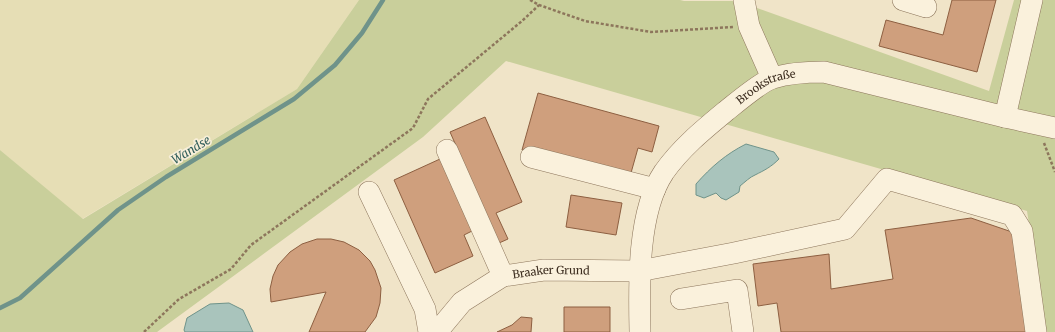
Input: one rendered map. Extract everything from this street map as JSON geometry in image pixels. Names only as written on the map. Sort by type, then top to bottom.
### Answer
[{"type":"street","points":[[744,0],[749,26],[772,78]]},
{"type":"street","points":[[903,0],[926,7]]},
{"type":"street","points":[[1005,117],[1032,0]]},
{"type":"street","name":"Brookstraße","points":[[640,332],[639,271],[646,218],[654,189],[663,173],[697,134],[739,101],[772,78],[803,72],[824,72],[1005,117],[1046,125]]},
{"type":"street","points":[[447,150],[503,276]]},
{"type":"street","points":[[531,157],[654,189]]},
{"type":"street","name":"Braaker Grund","points":[[437,332],[462,302],[503,276],[544,270],[639,271],[734,253],[845,229],[887,179],[1012,215],[1022,232],[1036,332]]},
{"type":"street","points":[[369,192],[424,309],[429,332]]},
{"type":"street","points":[[681,299],[737,290],[743,332]]},
{"type":"path","points":[[530,0],[539,5],[585,20],[651,32],[749,26]]},
{"type":"path","points":[[144,332],[178,299],[231,269],[251,245],[413,128],[428,99],[522,21],[539,5]]},
{"type":"path","points":[[1046,125],[1055,172]]},
{"type":"shaded area","points":[[0,0],[359,0],[297,89],[82,219],[0,150]]},
{"type":"green space","points":[[359,0],[735,1],[989,91],[1014,0],[1055,0],[1055,332],[1046,332],[1027,211],[506,61],[423,137],[157,332],[0,332],[0,150],[83,219],[297,89]]},
{"type":"water","points":[[746,144],[774,152],[779,159],[740,186],[739,192],[726,200],[721,198],[716,193],[704,198],[696,195],[696,184],[707,172],[719,161]]},
{"type":"water","points":[[229,303],[243,310],[253,332],[185,332],[184,330],[187,318],[210,304]]},
{"type":"building","points":[[952,0],[996,0],[977,72],[879,46],[886,20],[943,35]]},
{"type":"building","points":[[538,93],[659,126],[652,152],[638,148],[629,180],[522,150]]},
{"type":"building","points":[[485,117],[522,202],[496,213],[508,239],[499,243],[450,132]]},
{"type":"building","points":[[440,159],[472,231],[464,235],[473,256],[435,273],[394,180]]},
{"type":"building","points":[[571,195],[622,203],[616,235],[566,227]]},
{"type":"building","points":[[971,218],[1012,232],[1026,332],[781,332],[777,303],[758,306],[753,264],[829,254],[831,289],[893,279],[885,230]]},
{"type":"building","points":[[317,239],[331,239],[344,242],[359,250],[370,261],[375,270],[381,288],[380,303],[376,317],[365,332],[309,332],[326,292],[271,302],[270,289],[273,276],[278,265],[290,252],[302,244]]},
{"type":"building","points":[[564,307],[610,307],[610,332],[564,332]]},
{"type":"building","points":[[521,317],[532,318],[531,332],[497,332],[512,325]]},
{"type":"waterway","name":"Wandse","points":[[0,308],[20,298],[118,210],[166,177],[294,99],[335,65],[362,33],[383,0]]}]
